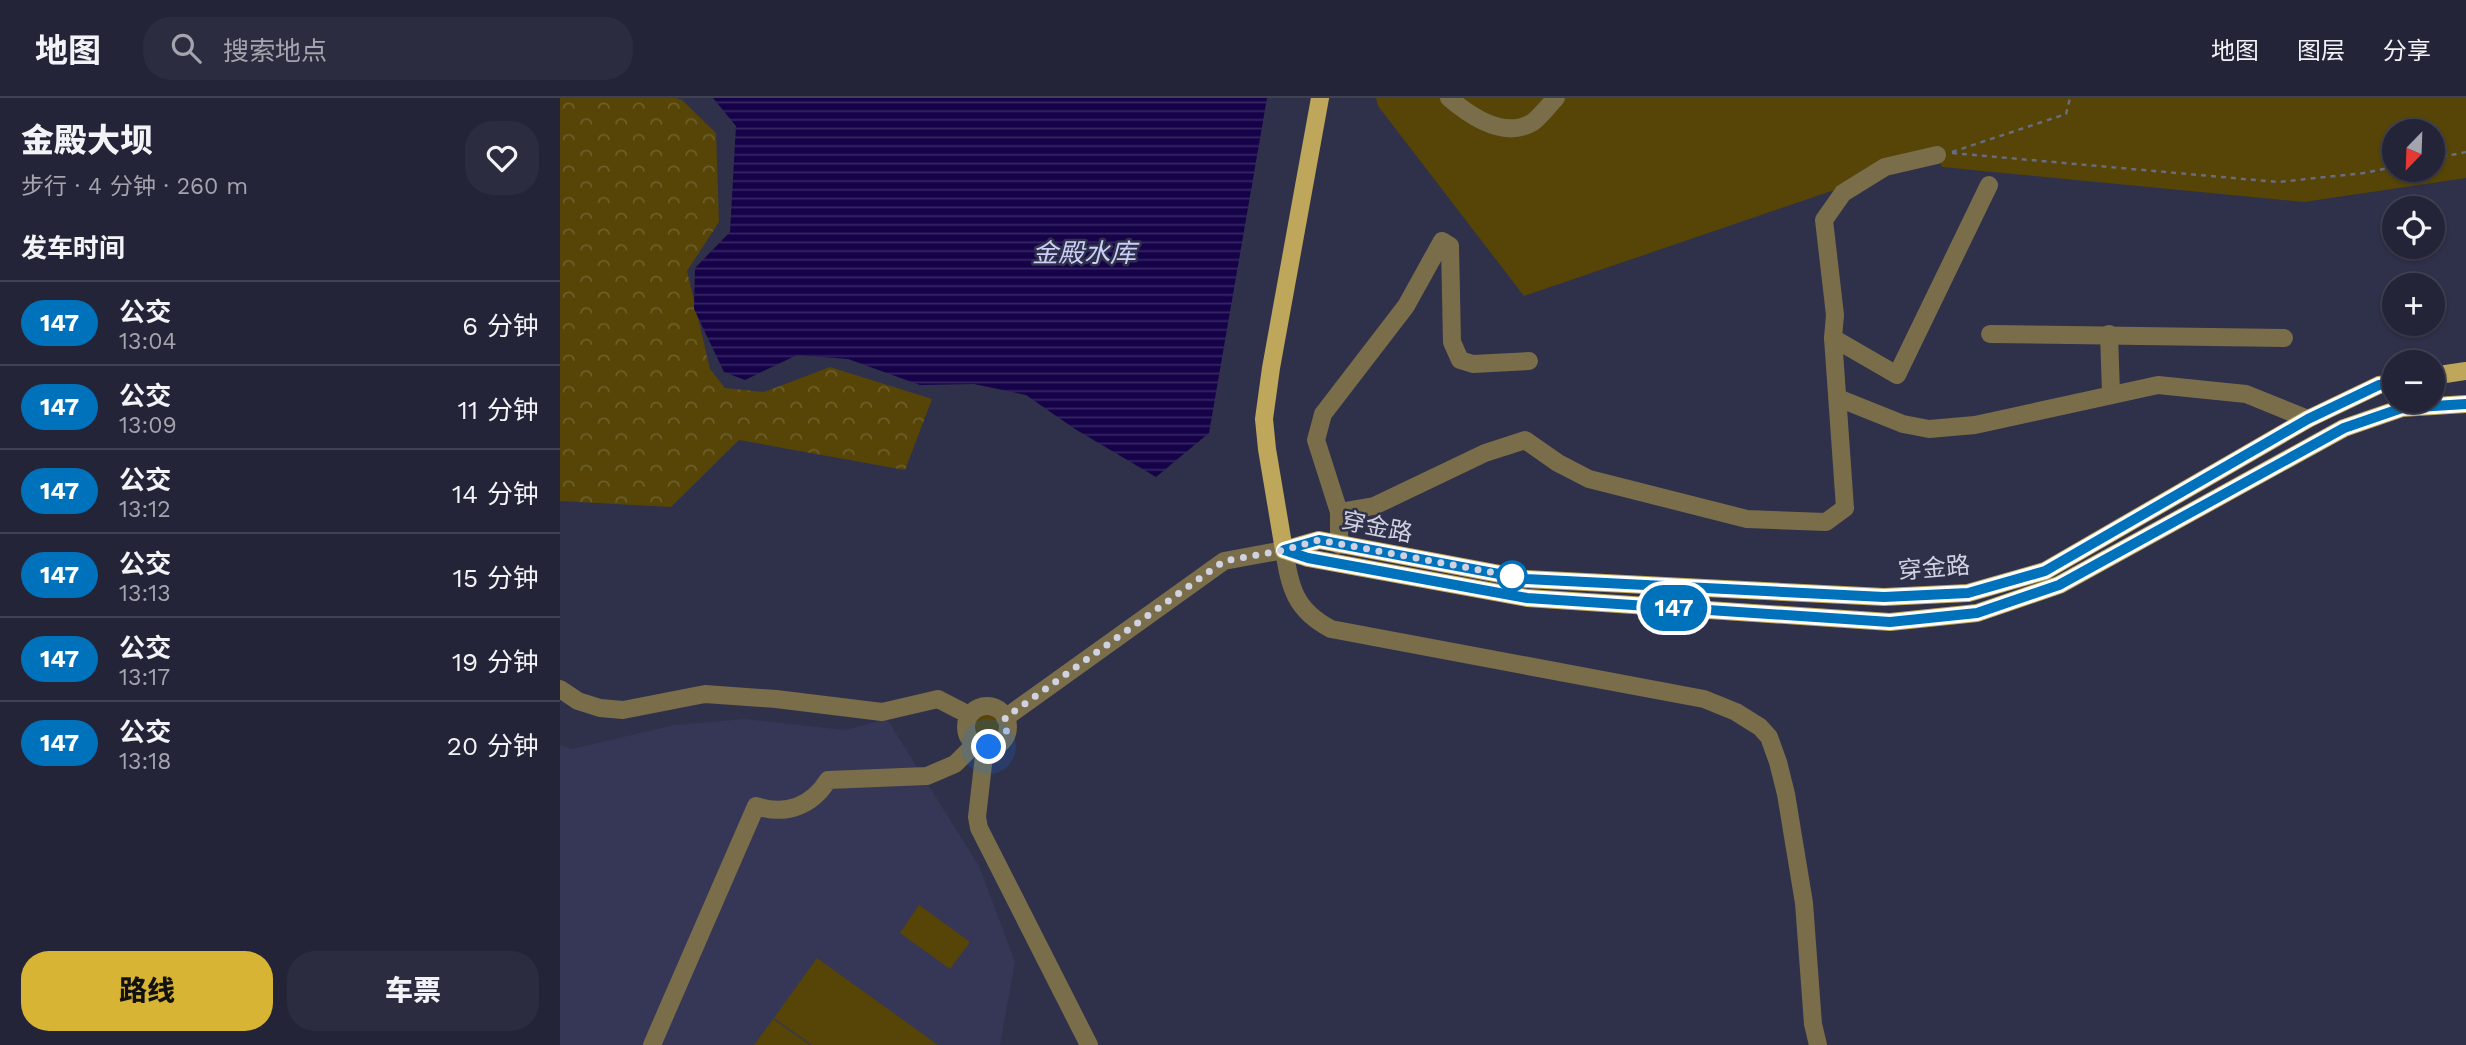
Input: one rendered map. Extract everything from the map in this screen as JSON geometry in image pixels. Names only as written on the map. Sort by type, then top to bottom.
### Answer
[{"type":"main road","points":[[1284,550],[1266,449],[1264,419],[1321,98]]},
{"type":"main road","points":[[2445,374],[2466,371]]},
{"type":"main road","name":"穿金路","points":[[1284,550],[1319,540],[1526,579],[1884,597],[1968,593],[2045,571],[2308,419],[2382,385]]},
{"type":"main road","name":"穿金路","points":[[1284,550],[1321,561],[1527,598],[1890,622],[1977,613],[2059,585],[2344,428],[2402,408],[2466,404]]},
{"type":"street","points":[[1448,98],[1469,114],[1501,127],[1518,127],[1533,122],[1556,98]]},
{"type":"street","points":[[1339,512],[1374,506],[1485,453],[1525,440],[1558,464],[1589,479],[1746,519],[1826,522],[1845,508],[1833,338],[1835,315],[1824,220],[1843,194],[1885,167],[1937,155]]},
{"type":"street","points":[[1833,338],[1897,375],[1989,185]]},
{"type":"street","points":[[1339,545],[1339,512],[1316,440],[1322,414],[1406,306],[1442,241],[1450,246],[1452,342],[1460,360],[1473,364],[1529,361]]},
{"type":"street","points":[[1990,334],[2284,338]]},
{"type":"street","points":[[2109,334],[2111,393]]},
{"type":"street","points":[[1838,398],[1903,424],[1929,429],[1975,425],[2111,393],[2158,385],[2246,394],[2308,419]]},
{"type":"street","points":[[1005,718],[1224,561],[1284,550],[1288,576],[1296,599],[1314,620],[1331,629],[1704,699],[1736,712],[1760,727],[1769,737],[1786,794],[1804,903],[1813,1024],[1818,1045]]},
{"type":"street","points":[[560,689],[578,701],[600,708],[623,710],[705,694],[776,699],[882,712],[938,699],[969,715]]},
{"type":"street","points":[[652,1045],[756,806],[777,811],[798,807],[816,796],[828,780],[926,776],[956,764],[980,746],[996,746],[1006,736],[1008,728],[1005,718],[992,706],[978,708],[969,715],[967,732],[980,746],[977,817],[979,828],[1089,1045]]},
{"type":"path","points":[[2070,98],[2066,114],[1949,153],[2278,182],[2382,169]]},
{"type":"path","points":[[2445,156],[2466,152]]},
{"type":"shaded area","points":[[745,719],[845,730],[887,719],[979,866],[1015,962],[1000,1045],[560,1045],[560,745],[572,749],[674,725]]},
{"type":"green space","points":[[560,98],[676,98],[682,100],[716,133],[719,222],[687,271],[710,369],[725,388],[764,392],[830,367],[932,399],[905,470],[739,440],[671,507],[560,501]]},
{"type":"green space","points":[[1376,98],[2466,98],[2466,178],[2445,181],[2445,119],[2382,119],[2382,182],[2439,182],[2304,202],[1942,167],[1937,155],[1524,296],[1378,106]]},
{"type":"green space","points":[[987,713],[997,717],[1001,727],[997,737],[987,741],[977,737],[973,727],[977,717]]},
{"type":"green space","points":[[919,905],[970,942],[950,969],[900,933]]},
{"type":"green space","points":[[817,958],[938,1045],[812,1045],[774,1018]]},
{"type":"green space","points":[[773,1019],[807,1043],[810,1045],[754,1045]]},
{"type":"water","name":"金殿水库","points":[[713,98],[1267,98],[1209,433],[1156,477],[1075,429],[1026,395],[974,384],[920,385],[848,359],[797,355],[745,380],[724,372],[694,309],[695,268],[730,232],[736,126]]},
{"type":"bus line","name":"147","points":[[2382,385],[2308,419],[2045,571],[1968,593],[1884,597],[1526,579],[1319,540],[1284,550],[1308,558],[1527,598],[1890,622],[1977,613],[2059,585],[2344,428],[2388,413]]},
{"type":"bus line","name":"147","points":[[2445,405],[2466,404]]},
{"type":"route","points":[[989,747],[996,746],[1006,736],[1008,728],[1005,718],[1224,561],[1284,550],[1319,540],[1512,576]]}]
